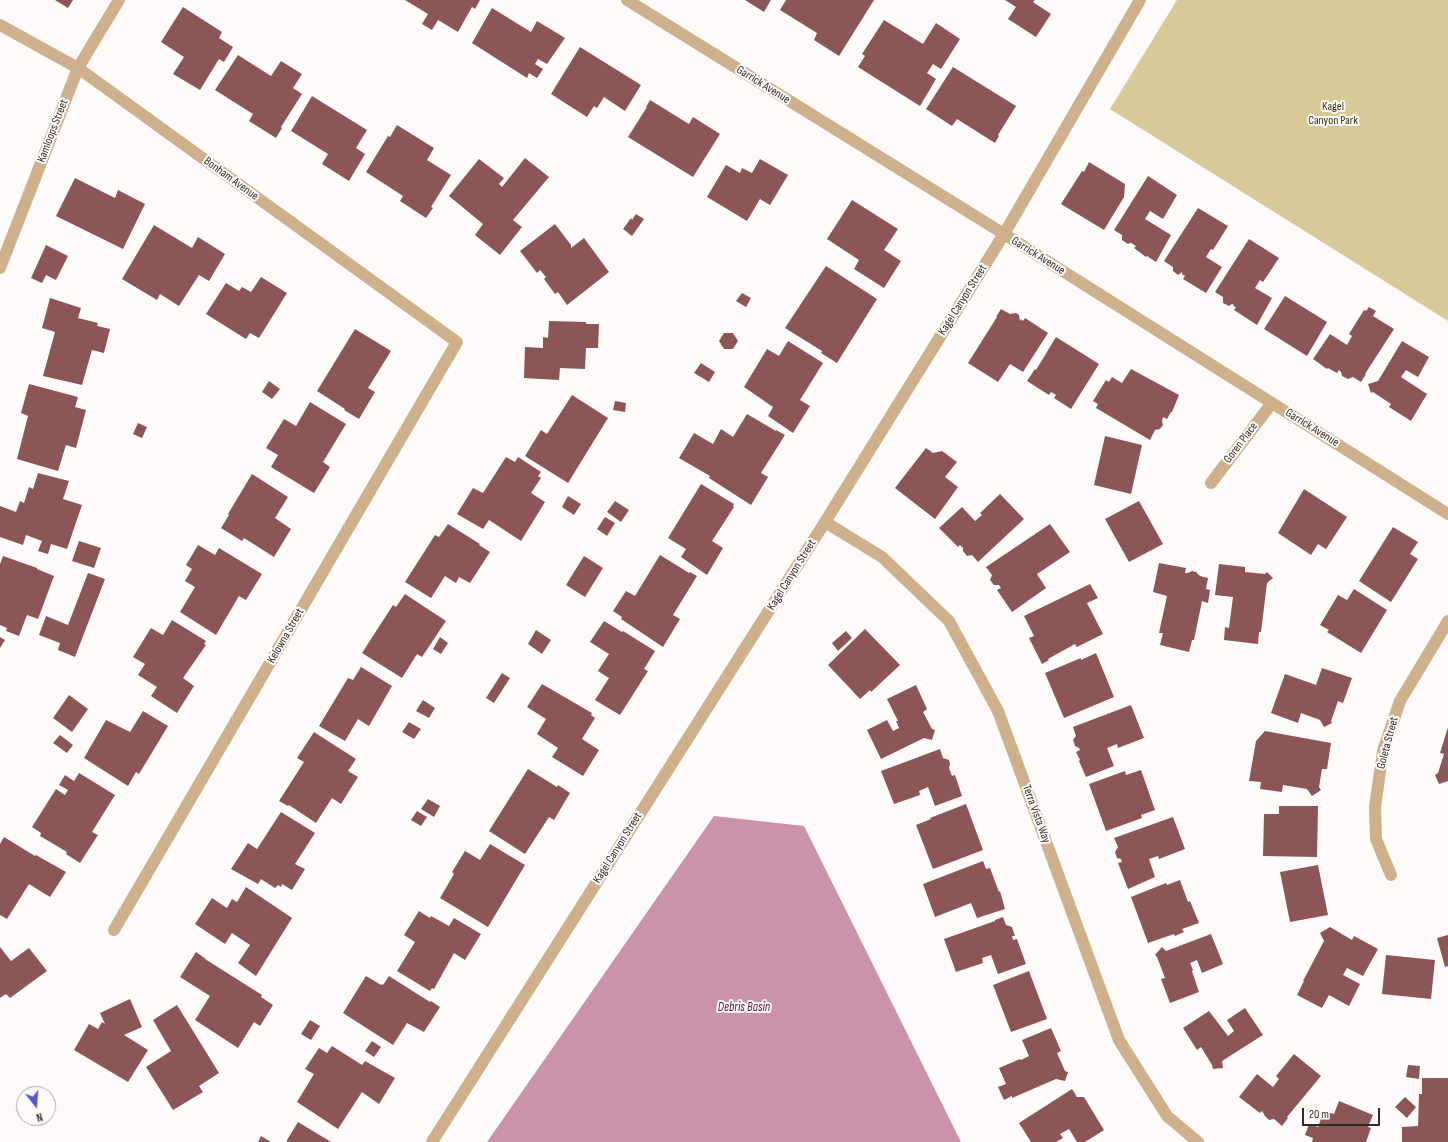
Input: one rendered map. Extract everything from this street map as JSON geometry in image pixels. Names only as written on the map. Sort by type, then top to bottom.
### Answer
[{"type":"street","name":"Kamloops Street","points":[[0,268],[78,68],[119,0]]},
{"type":"street","name":"Garrick Avenue","points":[[627,0],[1004,234],[1448,514]]},
{"type":"street","name":"Kagel Canyon Street","points":[[432,1142],[826,522],[1004,234],[1140,0]]},
{"type":"street","name":"Bonham Avenue","points":[[0,25],[78,68],[457,342]]},
{"type":"street","name":"Kelowna Street","points":[[114,930],[457,342]]},
{"type":"street","name":"Goren Place","points":[[1211,483],[1272,403]]},
{"type":"street","name":"Terra Vista Way","points":[[826,522],[882,557],[949,621],[998,711],[1120,1040],[1167,1116],[1198,1142]]},
{"type":"street","name":"Goleta Street","points":[[1391,875],[1376,839],[1375,807],[1383,751],[1400,701],[1448,621]]},
{"type":"green space","name":"Kagel Canyon Park","points":[[1177,0],[1448,0],[1448,321],[1110,109]]},
{"type":"water","name":"Debris Basin","points":[[714,816],[804,826],[961,1142],[487,1142]]},
{"type":"building","points":[[55,0],[73,0],[68,8]]},
{"type":"building","points":[[405,0],[480,0],[475,9],[472,7],[458,32],[438,20],[432,30],[422,24],[428,14]]},
{"type":"building","points":[[745,0],[771,0],[764,12]]},
{"type":"building","points":[[786,0],[874,0],[839,56],[814,40],[817,33],[780,10]]},
{"type":"building","points":[[1005,0],[1035,0],[1033,2],[1051,14],[1036,37],[1008,19],[1016,7]]},
{"type":"building","points":[[183,7],[222,32],[219,38],[233,47],[224,62],[219,59],[200,90],[173,74],[184,57],[161,42]]},
{"type":"building","points":[[492,8],[531,32],[537,21],[565,38],[547,64],[538,59],[535,64],[543,69],[537,78],[529,73],[527,78],[472,43]]},
{"type":"building","points":[[884,20],[923,44],[936,23],[960,39],[941,69],[933,64],[927,73],[936,79],[920,106],[858,67],[865,56],[862,54]]},
{"type":"building","points":[[580,47],[641,85],[625,111],[604,97],[597,108],[594,106],[587,117],[551,94]]},
{"type":"building","points":[[238,55],[271,76],[281,61],[302,74],[293,88],[302,94],[281,127],[282,128],[276,138],[249,121],[253,114],[215,90]]},
{"type":"building","points":[[953,67],[1016,106],[998,135],[999,136],[995,143],[957,119],[952,126],[926,109]]},
{"type":"building","points":[[312,96],[367,130],[356,148],[365,154],[349,181],[322,164],[328,154],[291,131]]},
{"type":"building","points":[[650,100],[689,124],[693,117],[720,134],[693,177],[628,137]]},
{"type":"building","points":[[397,125],[434,148],[427,160],[451,175],[431,207],[433,208],[426,218],[400,201],[403,196],[366,172],[388,136],[390,137]]},
{"type":"building","points":[[525,158],[549,177],[513,220],[522,227],[500,255],[475,235],[483,224],[449,196],[479,159],[504,178],[499,184],[502,187]]},
{"type":"building","points":[[760,159],[788,175],[770,205],[760,199],[747,221],[707,197],[726,165],[740,173],[742,168],[752,173]]},
{"type":"building","points":[[1089,162],[1125,184],[1124,197],[1104,230],[1061,204],[1082,171],[1084,172]]},
{"type":"building","points":[[1148,176],[1177,195],[1163,219],[1150,211],[1145,219],[1171,235],[1156,262],[1134,248],[1136,246],[1131,243],[1132,242],[1128,244],[1122,240],[1122,235],[1114,230]]},
{"type":"building","points":[[75,178],[115,198],[118,190],[145,204],[123,249],[56,216]]},
{"type":"building","points":[[852,200],[898,229],[884,250],[901,261],[884,288],[854,269],[859,260],[827,239]]},
{"type":"building","points":[[1198,208],[1228,226],[1213,250],[1211,249],[1206,257],[1222,267],[1206,293],[1183,279],[1185,276],[1182,272],[1178,275],[1173,271],[1173,267],[1164,261]]},
{"type":"building","points":[[636,214],[644,219],[632,236],[623,229]]},
{"type":"building","points":[[555,224],[571,245],[571,248],[584,238],[609,272],[567,305],[558,292],[555,294],[544,279],[546,277],[540,270],[537,273],[520,251]]},
{"type":"building","points":[[154,225],[192,248],[198,237],[225,254],[209,281],[199,275],[179,306],[160,294],[157,300],[122,279]]},
{"type":"building","points":[[1249,239],[1279,258],[1263,282],[1260,280],[1255,288],[1272,298],[1257,325],[1234,310],[1236,307],[1233,306],[1234,305],[1232,304],[1229,306],[1223,303],[1223,297],[1215,292]]},
{"type":"building","points":[[46,245],[68,256],[56,280],[46,275],[42,283],[31,278]]},
{"type":"building","points":[[826,266],[877,299],[837,363],[821,353],[822,351],[785,328]]},
{"type":"building","points":[[261,277],[287,293],[259,338],[250,333],[246,339],[206,314],[226,283],[239,291],[242,287],[251,292]]},
{"type":"building","points":[[742,293],[751,298],[746,307],[736,301]]},
{"type":"building","points":[[1285,296],[1327,322],[1307,356],[1264,329]]},
{"type":"building","points":[[50,298],[81,308],[78,318],[98,323],[97,326],[110,329],[104,353],[92,350],[82,385],[43,376],[55,332],[42,328]]},
{"type":"building","points":[[1369,307],[1376,311],[1373,316],[1394,329],[1361,382],[1353,377],[1348,379],[1342,376],[1339,370],[1337,373],[1328,368],[1327,369],[1313,359],[1330,334],[1347,345],[1352,336],[1349,334],[1364,310],[1366,311]]},
{"type":"building","points":[[1001,309],[1010,314],[1016,313],[1019,315],[1020,321],[1021,319],[1023,321],[1025,318],[1048,333],[1023,372],[1010,364],[998,382],[968,363]]},
{"type":"building","points":[[549,321],[586,322],[586,324],[599,324],[598,348],[586,348],[585,369],[560,368],[559,380],[524,378],[525,347],[543,348],[543,337],[548,338]]},
{"type":"building","points":[[355,329],[391,351],[368,388],[375,392],[359,419],[317,391]]},
{"type":"building","points":[[724,333],[733,333],[738,341],[733,349],[724,349],[719,341]]},
{"type":"building","points":[[1056,337],[1099,364],[1071,409],[1054,398],[1056,395],[1051,392],[1049,395],[1027,381],[1035,369],[1036,370]]},
{"type":"building","points":[[788,341],[823,363],[800,400],[810,406],[793,433],[768,416],[773,407],[744,387],[767,349],[779,356]]},
{"type":"building","points":[[1402,341],[1429,357],[1418,377],[1406,370],[1401,377],[1427,394],[1411,421],[1389,407],[1391,404],[1373,392],[1371,393],[1368,384],[1378,381]]},
{"type":"building","points":[[701,363],[715,372],[709,382],[694,373]]},
{"type":"building","points":[[1131,369],[1179,395],[1172,412],[1167,419],[1163,417],[1163,425],[1160,429],[1155,430],[1150,440],[1096,408],[1098,404],[1093,401],[1106,380],[1109,382],[1112,377],[1122,383]]},
{"type":"building","points":[[269,381],[280,389],[272,399],[262,392]]},
{"type":"building","points":[[29,384],[78,397],[75,407],[86,410],[76,448],[66,445],[58,471],[17,459],[28,416],[21,413]]},
{"type":"building","points":[[572,395],[608,418],[568,483],[525,456],[541,430],[547,434]]},
{"type":"building","points":[[615,401],[626,403],[625,412],[613,410]]},
{"type":"building","points":[[310,402],[346,424],[323,462],[330,467],[314,493],[271,467],[278,455],[266,448],[284,419],[296,426]]},
{"type":"building","points":[[747,414],[785,435],[761,473],[768,477],[751,505],[709,478],[710,476],[679,458],[694,433],[713,444],[721,429],[733,437]]},
{"type":"building","points":[[138,423],[147,427],[142,438],[133,434]]},
{"type":"building","points":[[1105,436],[1142,445],[1131,494],[1094,485]]},
{"type":"building","points":[[926,448],[933,453],[942,451],[957,462],[945,477],[958,487],[935,519],[895,488]]},
{"type":"building","points":[[506,457],[515,462],[518,457],[541,472],[538,476],[541,478],[531,493],[545,502],[521,541],[489,520],[483,529],[457,514],[473,488],[483,493]]},
{"type":"building","points":[[38,473],[69,481],[63,499],[82,505],[67,549],[51,544],[48,554],[38,551],[42,541],[26,535],[23,545],[0,537],[0,506],[16,512],[20,501],[24,503],[29,487],[33,489]]},
{"type":"building","points":[[252,474],[288,497],[275,518],[291,529],[274,557],[244,538],[242,541],[221,528]]},
{"type":"building","points":[[701,484],[734,504],[734,507],[712,541],[723,548],[707,575],[681,557],[686,549],[668,538]]},
{"type":"building","points":[[1304,489],[1347,517],[1326,549],[1318,544],[1311,555],[1278,533]]},
{"type":"building","points":[[1000,494],[1024,519],[978,562],[972,555],[967,556],[960,545],[958,547],[939,528],[962,507],[975,521],[982,515],[980,513]]},
{"type":"building","points":[[568,496],[581,504],[574,515],[562,507]]},
{"type":"building","points":[[615,501],[629,510],[621,522],[607,512]]},
{"type":"building","points":[[1139,501],[1163,544],[1129,562],[1105,519]]},
{"type":"building","points":[[605,517],[615,523],[607,536],[597,529]]},
{"type":"building","points":[[448,524],[490,552],[470,583],[459,577],[456,583],[445,576],[431,598],[405,582],[435,535],[439,537]]},
{"type":"building","points":[[1050,524],[1070,552],[1037,574],[1046,588],[1012,612],[997,590],[1001,588],[999,585],[994,585],[990,580],[992,575],[986,567]]},
{"type":"building","points":[[1393,527],[1418,542],[1410,554],[1418,559],[1391,602],[1359,581]]},
{"type":"building","points":[[79,541],[101,548],[94,568],[72,561]]},
{"type":"building","points":[[198,545],[215,555],[219,548],[262,574],[246,600],[239,596],[216,635],[180,612],[195,587],[185,581],[192,569],[186,565]]},
{"type":"building","points":[[660,555],[689,573],[690,572],[697,576],[673,615],[680,619],[663,647],[621,619],[622,617],[613,611],[626,591],[635,596]]},
{"type":"building","points":[[3,556],[37,568],[54,576],[38,619],[27,615],[19,636],[6,631],[7,628],[0,625],[0,564]]},
{"type":"building","points":[[584,556],[603,568],[585,597],[566,585]]},
{"type":"building","points":[[1159,563],[1186,568],[1185,573],[1192,571],[1196,572],[1200,576],[1208,578],[1206,589],[1210,590],[1208,603],[1202,601],[1194,640],[1192,640],[1189,652],[1160,645],[1163,633],[1159,633],[1167,596],[1153,592]]},
{"type":"building","points":[[1219,564],[1245,567],[1245,572],[1265,574],[1267,572],[1273,578],[1267,583],[1261,632],[1259,632],[1258,644],[1224,640],[1225,627],[1229,628],[1233,597],[1215,595]]},
{"type":"building","points":[[88,573],[105,579],[75,657],[58,650],[60,643],[39,635],[46,616],[68,625]]},
{"type":"building","points":[[1090,584],[1098,598],[1087,603],[1103,634],[1077,647],[1075,644],[1042,664],[1029,638],[1034,636],[1024,616]]},
{"type":"building","points":[[1354,589],[1387,610],[1361,653],[1327,632],[1329,630],[1320,625],[1338,595],[1347,600]]},
{"type":"building","points":[[405,594],[446,621],[422,657],[417,654],[402,678],[362,653],[393,605],[396,607]]},
{"type":"building","points":[[172,620],[206,641],[204,644],[206,645],[183,678],[194,686],[177,713],[151,696],[157,687],[138,675],[145,664],[133,657],[151,628],[163,635]]},
{"type":"building","points":[[604,621],[655,651],[644,669],[648,671],[620,715],[595,700],[609,678],[598,671],[609,654],[590,642]]},
{"type":"building","points":[[865,629],[900,665],[871,692],[870,690],[860,699],[828,665]]},
{"type":"building","points":[[536,630],[551,640],[542,654],[528,644]]},
{"type":"building","points":[[846,631],[852,638],[838,651],[832,643]]},
{"type":"building","points":[[0,637],[5,640],[0,648]]},
{"type":"building","points":[[440,637],[448,643],[441,654],[433,649]]},
{"type":"building","points":[[1096,653],[1114,697],[1064,718],[1045,673]]},
{"type":"building","points":[[361,667],[392,686],[369,726],[358,719],[345,741],[319,726],[348,678],[353,680]]},
{"type":"building","points":[[1322,668],[1352,678],[1343,703],[1338,701],[1331,721],[1332,723],[1324,727],[1320,720],[1301,713],[1298,723],[1271,713],[1285,674],[1316,685]]},
{"type":"building","points":[[502,673],[510,678],[494,703],[486,698]]},
{"type":"building","points":[[542,684],[592,713],[591,715],[595,718],[582,739],[599,750],[583,776],[552,757],[558,748],[537,734],[546,719],[527,707]]},
{"type":"building","points":[[916,685],[927,709],[923,712],[932,729],[935,730],[932,740],[924,738],[881,759],[867,730],[887,720],[893,731],[899,728],[896,721],[898,721],[887,699]]},
{"type":"building","points":[[69,695],[88,709],[72,732],[53,718]]},
{"type":"building","points":[[423,700],[435,708],[429,718],[416,711]]},
{"type":"building","points":[[1131,705],[1144,738],[1118,748],[1117,744],[1107,748],[1114,766],[1086,777],[1076,752],[1080,750],[1075,746],[1073,740],[1076,736],[1073,727]]},
{"type":"building","points":[[143,711],[168,726],[139,774],[136,772],[128,786],[84,758],[106,720],[130,732]]},
{"type":"building","points":[[409,722],[421,729],[414,739],[402,732]]},
{"type":"building","points":[[1448,727],[1448,781],[1439,784],[1435,775],[1438,773],[1444,754],[1440,753]]},
{"type":"building","points":[[1265,731],[1331,743],[1327,769],[1322,769],[1319,787],[1321,790],[1312,796],[1307,789],[1283,785],[1282,792],[1260,789],[1261,782],[1249,781],[1256,741]]},
{"type":"building","points":[[314,732],[356,759],[348,771],[358,777],[341,804],[332,798],[316,823],[289,805],[288,806],[279,801],[304,762],[297,758]]},
{"type":"building","points":[[60,735],[73,745],[67,753],[53,743]]},
{"type":"building","points":[[940,749],[943,758],[949,760],[949,768],[952,776],[955,775],[962,796],[935,806],[928,787],[919,791],[920,795],[894,804],[881,771]]},
{"type":"building","points":[[528,769],[557,787],[558,785],[570,793],[554,820],[549,817],[525,854],[489,831]]},
{"type":"building","points":[[1141,770],[1155,810],[1141,815],[1142,818],[1106,831],[1089,784],[1125,771],[1126,775]]},
{"type":"building","points":[[79,773],[115,795],[92,832],[98,835],[80,863],[66,854],[67,852],[40,836],[41,833],[32,827],[56,789],[65,795],[68,790],[59,785],[65,775],[74,781]]},
{"type":"building","points":[[428,799],[440,806],[434,817],[421,809]]},
{"type":"building","points":[[966,804],[983,850],[933,869],[916,825]]},
{"type":"building","points":[[1279,806],[1318,806],[1317,857],[1263,856],[1264,814],[1279,814]]},
{"type":"building","points":[[417,811],[427,817],[421,826],[411,820]]},
{"type":"building","points":[[281,812],[315,833],[295,864],[305,869],[292,890],[282,884],[281,887],[278,885],[275,888],[261,879],[258,884],[231,869],[248,843],[257,849]]},
{"type":"building","points":[[1173,817],[1185,849],[1159,859],[1158,856],[1149,859],[1155,877],[1128,889],[1118,863],[1122,862],[1121,859],[1117,858],[1115,852],[1118,847],[1114,838]]},
{"type":"building","points":[[4,837],[35,856],[36,855],[66,872],[50,897],[29,884],[7,919],[0,915],[0,844]]},
{"type":"building","points":[[490,844],[525,865],[488,927],[440,898],[454,874],[452,872],[465,851],[480,860]]},
{"type":"building","points":[[983,861],[986,869],[990,868],[999,892],[1000,891],[1005,909],[977,918],[971,903],[935,917],[923,884]]},
{"type":"building","points":[[1318,865],[1328,915],[1290,922],[1280,872]]},
{"type":"building","points":[[1180,880],[1188,902],[1190,901],[1199,923],[1182,929],[1184,932],[1175,936],[1174,934],[1148,943],[1131,897],[1166,883],[1167,885]]},
{"type":"building","points":[[246,887],[292,918],[256,976],[238,963],[250,945],[232,933],[225,944],[195,924],[212,898],[227,908],[232,899],[237,902]]},
{"type":"building","points":[[419,911],[430,918],[431,916],[449,926],[454,918],[481,934],[465,960],[454,953],[434,989],[432,988],[430,991],[397,971],[415,942],[404,935]]},
{"type":"building","points":[[1003,917],[1006,925],[1012,927],[1015,936],[1012,936],[1013,940],[1017,939],[1026,964],[998,974],[991,955],[982,958],[983,963],[956,972],[944,939]]},
{"type":"building","points":[[1330,927],[1352,940],[1354,936],[1378,949],[1363,976],[1347,968],[1343,975],[1360,984],[1349,1006],[1329,995],[1322,1008],[1297,995],[1324,941],[1320,933]]},
{"type":"building","points":[[1211,934],[1223,964],[1202,973],[1197,960],[1190,963],[1199,992],[1170,1003],[1161,979],[1165,978],[1155,955],[1162,947],[1166,951]]},
{"type":"building","points":[[1448,935],[1448,966],[1445,967],[1437,938]]},
{"type":"building","points":[[0,947],[11,961],[29,948],[47,971],[10,998],[6,994],[0,998]]},
{"type":"building","points":[[196,952],[262,995],[261,997],[273,1005],[260,1026],[254,1022],[238,1048],[195,1020],[210,996],[180,977]]},
{"type":"building","points":[[1386,955],[1435,960],[1431,999],[1382,994]]},
{"type":"building","points":[[1029,971],[1047,1019],[1011,1032],[993,985]]},
{"type":"building","points":[[366,976],[383,985],[389,976],[440,1007],[424,1032],[407,1023],[393,1045],[343,1013]]},
{"type":"building","points":[[130,999],[142,1027],[124,1035],[148,1050],[128,1082],[74,1050],[89,1024],[98,1029],[102,1022],[105,1024],[100,1013]]},
{"type":"building","points":[[177,1005],[219,1073],[199,1086],[203,1092],[173,1110],[146,1067],[171,1051],[153,1020]]},
{"type":"building","points":[[1245,1008],[1263,1035],[1222,1061],[1223,1068],[1213,1069],[1201,1047],[1197,1050],[1183,1028],[1209,1011],[1228,1036],[1234,1031],[1227,1020]]},
{"type":"building","points":[[310,1020],[320,1026],[311,1040],[301,1034]]},
{"type":"building","points":[[1051,1028],[1061,1051],[1057,1053],[1065,1071],[1068,1072],[1065,1081],[1056,1079],[1004,1100],[998,1087],[1006,1084],[999,1068],[1029,1056],[1022,1040]]},
{"type":"building","points":[[372,1041],[381,1047],[374,1057],[365,1051]]},
{"type":"building","points":[[332,1046],[362,1065],[365,1061],[395,1078],[379,1104],[362,1092],[338,1129],[297,1102],[314,1074],[305,1069],[319,1048],[327,1053]]},
{"type":"building","points":[[1294,1054],[1321,1076],[1287,1117],[1288,1118],[1282,1126],[1274,1119],[1269,1120],[1262,1111],[1260,1113],[1239,1097],[1257,1074],[1273,1087],[1279,1079],[1276,1076]]},
{"type":"building","points":[[1408,1065],[1420,1066],[1419,1079],[1406,1077]]},
{"type":"building","points":[[1422,1078],[1448,1078],[1448,1142],[1402,1142],[1402,1127],[1418,1126],[1419,1094],[1422,1094]]},
{"type":"building","points":[[1072,1089],[1077,1097],[1084,1097],[1104,1130],[1085,1142],[1077,1142],[1069,1129],[1060,1134],[1063,1138],[1056,1142],[1031,1142],[1019,1123]]},
{"type":"building","points":[[1405,1097],[1416,1107],[1407,1118],[1395,1107]]},
{"type":"building","points":[[1339,1101],[1373,1115],[1368,1127],[1371,1128],[1366,1142],[1312,1142],[1313,1138],[1305,1135],[1309,1124],[1318,1127],[1324,1111],[1334,1114]]},
{"type":"building","points":[[298,1122],[331,1142],[287,1142]]},
{"type":"building","points":[[261,1136],[271,1142],[258,1142]]}]
